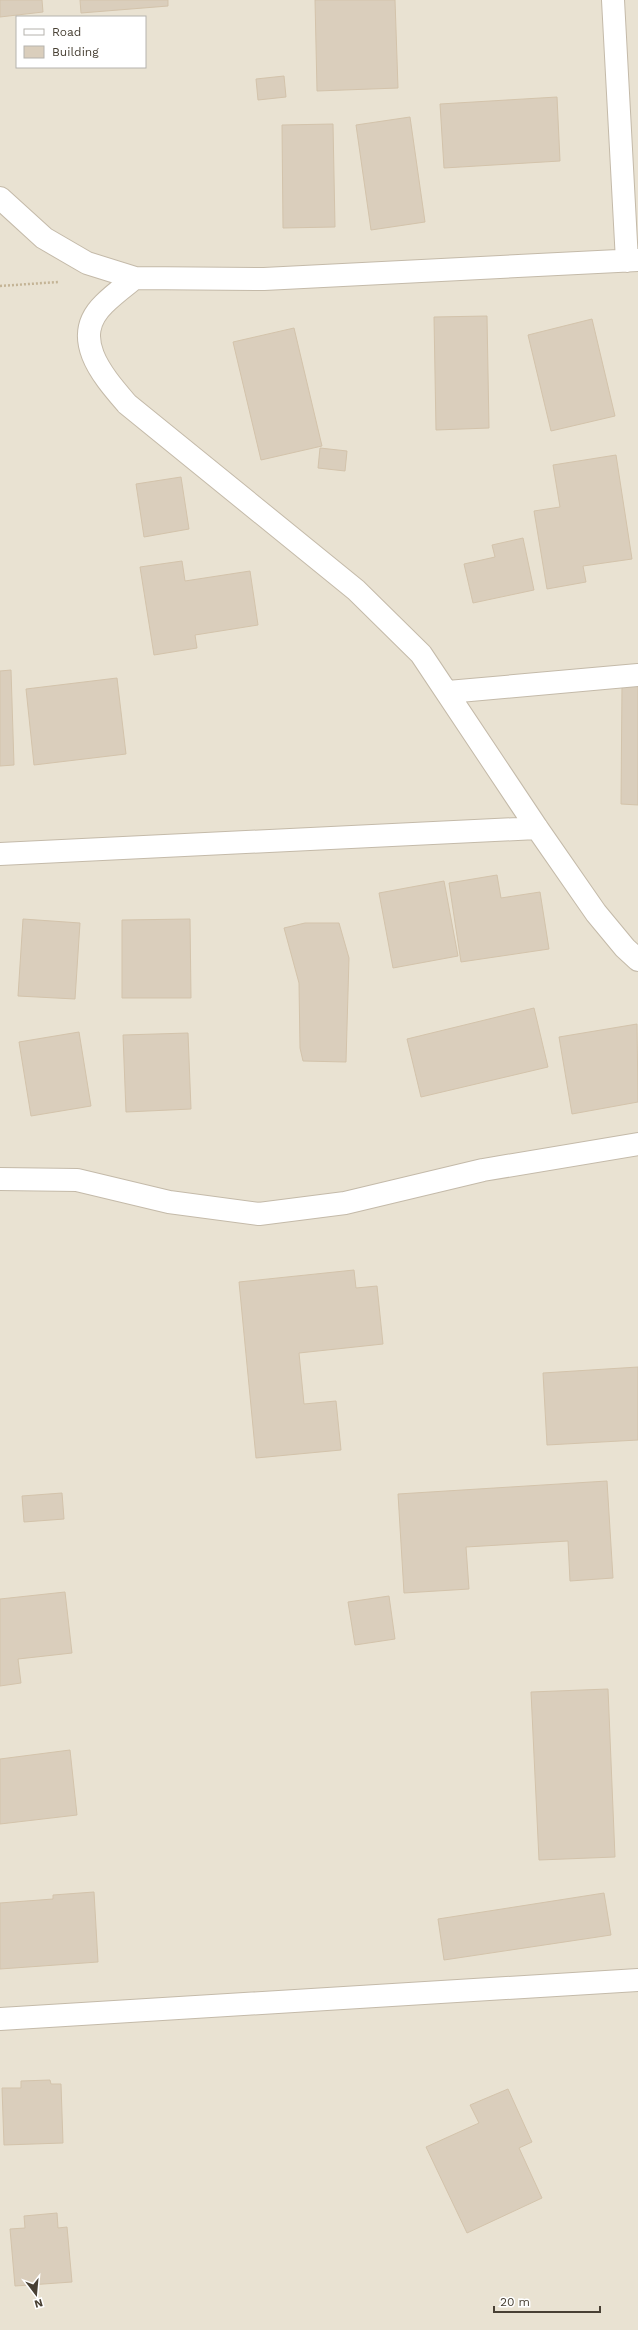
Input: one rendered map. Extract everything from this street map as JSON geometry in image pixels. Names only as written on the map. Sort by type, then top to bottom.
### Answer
[{"type":"street","points":[[0,198],[44,238],[87,263],[135,278],[264,279],[632,261],[612,0]]},
{"type":"street","points":[[135,278],[103,304],[90,324],[90,352],[106,380],[127,404],[356,590],[421,654],[448,692],[537,828],[596,913],[625,948],[638,960]]},
{"type":"street","points":[[448,692],[638,675]]},
{"type":"street","points":[[0,854],[537,828]]},
{"type":"street","points":[[0,1179],[77,1180],[169,1202],[259,1214],[345,1203],[483,1170],[638,1144]]},
{"type":"street","points":[[0,2019],[638,1980]]},
{"type":"shaded area","points":[[0,0],[638,0],[638,2330],[0,2330]]},
{"type":"building","points":[[0,0],[42,0],[43,12],[0,17]]},
{"type":"building","points":[[80,0],[168,0],[168,6],[81,13]]},
{"type":"building","points":[[315,0],[395,0],[398,88],[317,91]]},
{"type":"building","points":[[284,76],[286,97],[258,100],[256,79]]},
{"type":"building","points":[[557,97],[560,161],[444,168],[440,104]]},
{"type":"building","points":[[410,117],[425,222],[371,230],[356,125]]},
{"type":"building","points":[[333,124],[335,227],[283,228],[282,125]]},
{"type":"building","points":[[487,316],[489,428],[436,430],[434,317]]},
{"type":"building","points":[[592,319],[615,416],[551,431],[528,335]]},
{"type":"building","points":[[294,328],[322,446],[261,460],[233,342]]},
{"type":"building","points":[[320,448],[347,451],[345,471],[318,468]]},
{"type":"building","points":[[616,455],[632,559],[583,566],[586,582],[547,589],[534,511],[560,507],[553,465]]},
{"type":"building","points":[[181,477],[189,529],[144,537],[136,484]]},
{"type":"building","points":[[523,538],[534,590],[473,603],[464,564],[495,557],[492,545]]},
{"type":"building","points":[[182,561],[185,581],[250,571],[258,625],[195,635],[197,648],[154,655],[140,567]]},
{"type":"building","points":[[11,670],[14,765],[0,766],[0,671]]},
{"type":"building","points":[[117,678],[126,754],[34,765],[26,689]]},
{"type":"building","points":[[622,685],[638,685],[638,805],[621,804]]},
{"type":"building","points":[[497,875],[501,898],[540,892],[549,949],[461,962],[449,883]]},
{"type":"building","points":[[444,881],[458,956],[393,968],[379,893]]},
{"type":"building","points":[[23,919],[80,923],[75,999],[18,996]]},
{"type":"building","points":[[190,919],[191,998],[122,998],[122,920]]},
{"type":"building","points":[[305,923],[339,923],[349,958],[346,1062],[303,1061],[300,1048],[299,983],[284,928]]},
{"type":"building","points":[[534,1008],[548,1067],[421,1097],[407,1039]]},
{"type":"building","points":[[637,1024],[638,1102],[572,1114],[559,1037]]},
{"type":"building","points":[[79,1032],[91,1106],[31,1116],[19,1042]]},
{"type":"building","points":[[188,1033],[191,1109],[126,1112],[123,1035]]},
{"type":"building","points":[[354,1270],[356,1288],[377,1286],[383,1344],[299,1353],[304,1404],[336,1401],[341,1450],[256,1458],[239,1282]]},
{"type":"building","points":[[638,1367],[638,1440],[547,1445],[543,1373]]},
{"type":"building","points":[[607,1481],[613,1578],[570,1581],[568,1541],[466,1547],[469,1589],[404,1593],[398,1494]]},
{"type":"building","points":[[62,1493],[64,1519],[24,1522],[22,1496]]},
{"type":"building","points":[[65,1592],[72,1653],[18,1659],[21,1683],[0,1686],[0,1599]]},
{"type":"building","points":[[389,1596],[395,1639],[355,1645],[348,1602]]},
{"type":"building","points":[[608,1689],[615,1857],[539,1860],[531,1692]]},
{"type":"building","points":[[70,1750],[77,1815],[0,1824],[0,1759]]},
{"type":"building","points":[[94,1892],[98,1962],[0,1969],[0,1903],[53,1899],[53,1895]]},
{"type":"building","points":[[604,1893],[611,1935],[444,1960],[438,1919]]},
{"type":"building","points":[[50,2080],[51,2084],[61,2084],[63,2143],[4,2145],[2,2088],[21,2088],[21,2081]]},
{"type":"building","points":[[508,2089],[532,2142],[519,2148],[542,2198],[467,2233],[426,2147],[479,2123],[470,2105]]},
{"type":"building","points":[[57,2213],[58,2228],[67,2227],[72,2282],[15,2286],[10,2229],[25,2228],[24,2216]]}]
